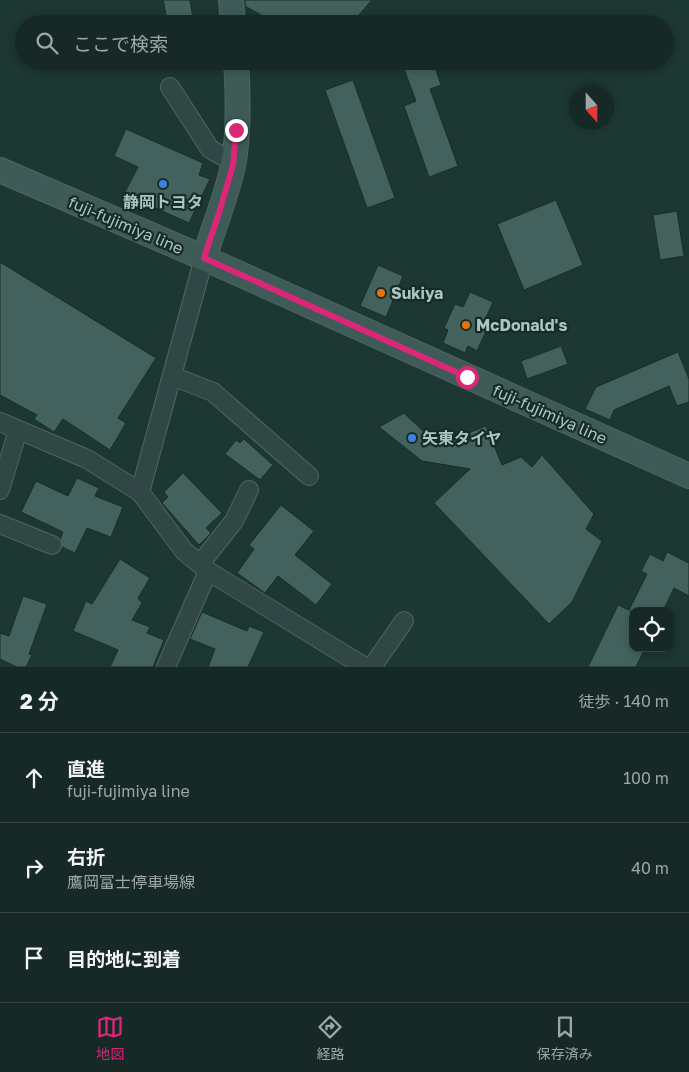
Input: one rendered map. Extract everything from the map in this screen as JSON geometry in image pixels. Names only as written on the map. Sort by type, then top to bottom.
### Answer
[{"type":"main road","points":[[231,0],[232,15]]},
{"type":"main road","points":[[204,258],[234,162],[236,70]]},
{"type":"main road","name":"fuji-fujimiya line","points":[[0,170],[204,258],[689,476]]},
{"type":"street","points":[[170,86],[210,149],[234,162]]},
{"type":"street","points":[[140,492],[204,258]]},
{"type":"street","points":[[172,376],[213,392],[308,476]]},
{"type":"street","points":[[0,422],[87,459],[140,492],[184,551],[204,568],[365,667]]},
{"type":"street","points":[[0,490],[18,430]]},
{"type":"street","points":[[166,667],[204,568],[234,521],[249,490]]},
{"type":"street","points":[[0,524],[52,545]]},
{"type":"street","points":[[372,667],[404,621]]},
{"type":"building","points":[[163,0],[190,0],[192,15],[166,15]]},
{"type":"building","points":[[245,0],[372,0],[359,15],[261,15],[245,6]]},
{"type":"building","points":[[404,70],[436,70],[441,85],[430,89],[458,166],[429,177],[404,106],[416,101]]},
{"type":"building","points":[[353,80],[395,198],[367,208],[325,90]]},
{"type":"building","points":[[126,129],[203,163],[199,175],[210,179],[189,223],[124,194],[138,167],[114,156]]},
{"type":"building","points":[[556,200],[583,265],[524,290],[497,224]]},
{"type":"building","points":[[677,211],[684,256],[660,260],[653,215]]},
{"type":"building","points":[[0,262],[156,358],[118,418],[126,423],[110,450],[63,419],[54,432],[34,419],[37,415],[0,395]]},
{"type":"building","points":[[378,265],[403,276],[386,317],[360,306]]},
{"type":"building","points":[[470,292],[493,302],[481,329],[486,331],[477,351],[468,346],[465,353],[443,343],[448,330],[444,328],[455,304],[463,307]]},
{"type":"building","points":[[561,346],[568,364],[527,379],[521,361]]},
{"type":"building","points":[[678,352],[689,379],[689,402],[677,406],[669,386],[614,410],[610,420],[585,409],[596,387]]},
{"type":"building","points":[[404,413],[438,445],[486,426],[502,465],[521,457],[532,467],[542,455],[594,514],[586,529],[602,541],[572,602],[549,624],[434,503],[470,469],[422,461],[379,427]]},
{"type":"building","points":[[244,439],[273,465],[260,480],[225,454],[236,440],[240,443]]},
{"type":"building","points":[[183,473],[222,513],[206,528],[211,533],[199,545],[162,503],[168,497],[164,492]]},
{"type":"building","points":[[77,478],[99,488],[95,496],[123,507],[111,537],[87,528],[75,553],[62,547],[60,539],[63,532],[21,512],[36,481],[68,496]]},
{"type":"building","points":[[281,505],[314,531],[295,555],[332,584],[316,605],[278,576],[265,593],[237,573],[254,549],[249,545]]},
{"type":"building","points":[[667,552],[689,563],[689,596],[674,588],[665,607],[630,607],[647,574],[641,571],[650,554],[663,561]]},
{"type":"building","points":[[120,559],[150,578],[138,598],[142,603],[132,620],[150,627],[147,633],[164,640],[153,667],[110,667],[118,650],[73,631],[86,601],[92,604]]},
{"type":"building","points":[[23,596],[47,604],[29,654],[32,655],[26,667],[17,667],[0,659],[0,633],[9,636]]},
{"type":"building","points":[[618,605],[629,610],[629,652],[643,652],[636,667],[588,667]]},
{"type":"building","points":[[202,612],[247,631],[249,626],[264,632],[248,667],[208,667],[215,649],[190,639]]},
{"type":"place","name":"静岡トヨタ","points":[[163,184]]},
{"type":"place","name":"Sukiya","points":[[381,293]]},
{"type":"place","name":"McDonald's","points":[[466,325]]},
{"type":"place","name":"矢東タイヤ","points":[[412,438]]},
{"type":"route","points":[[236,130],[233,165],[204,258],[467,377]]}]
